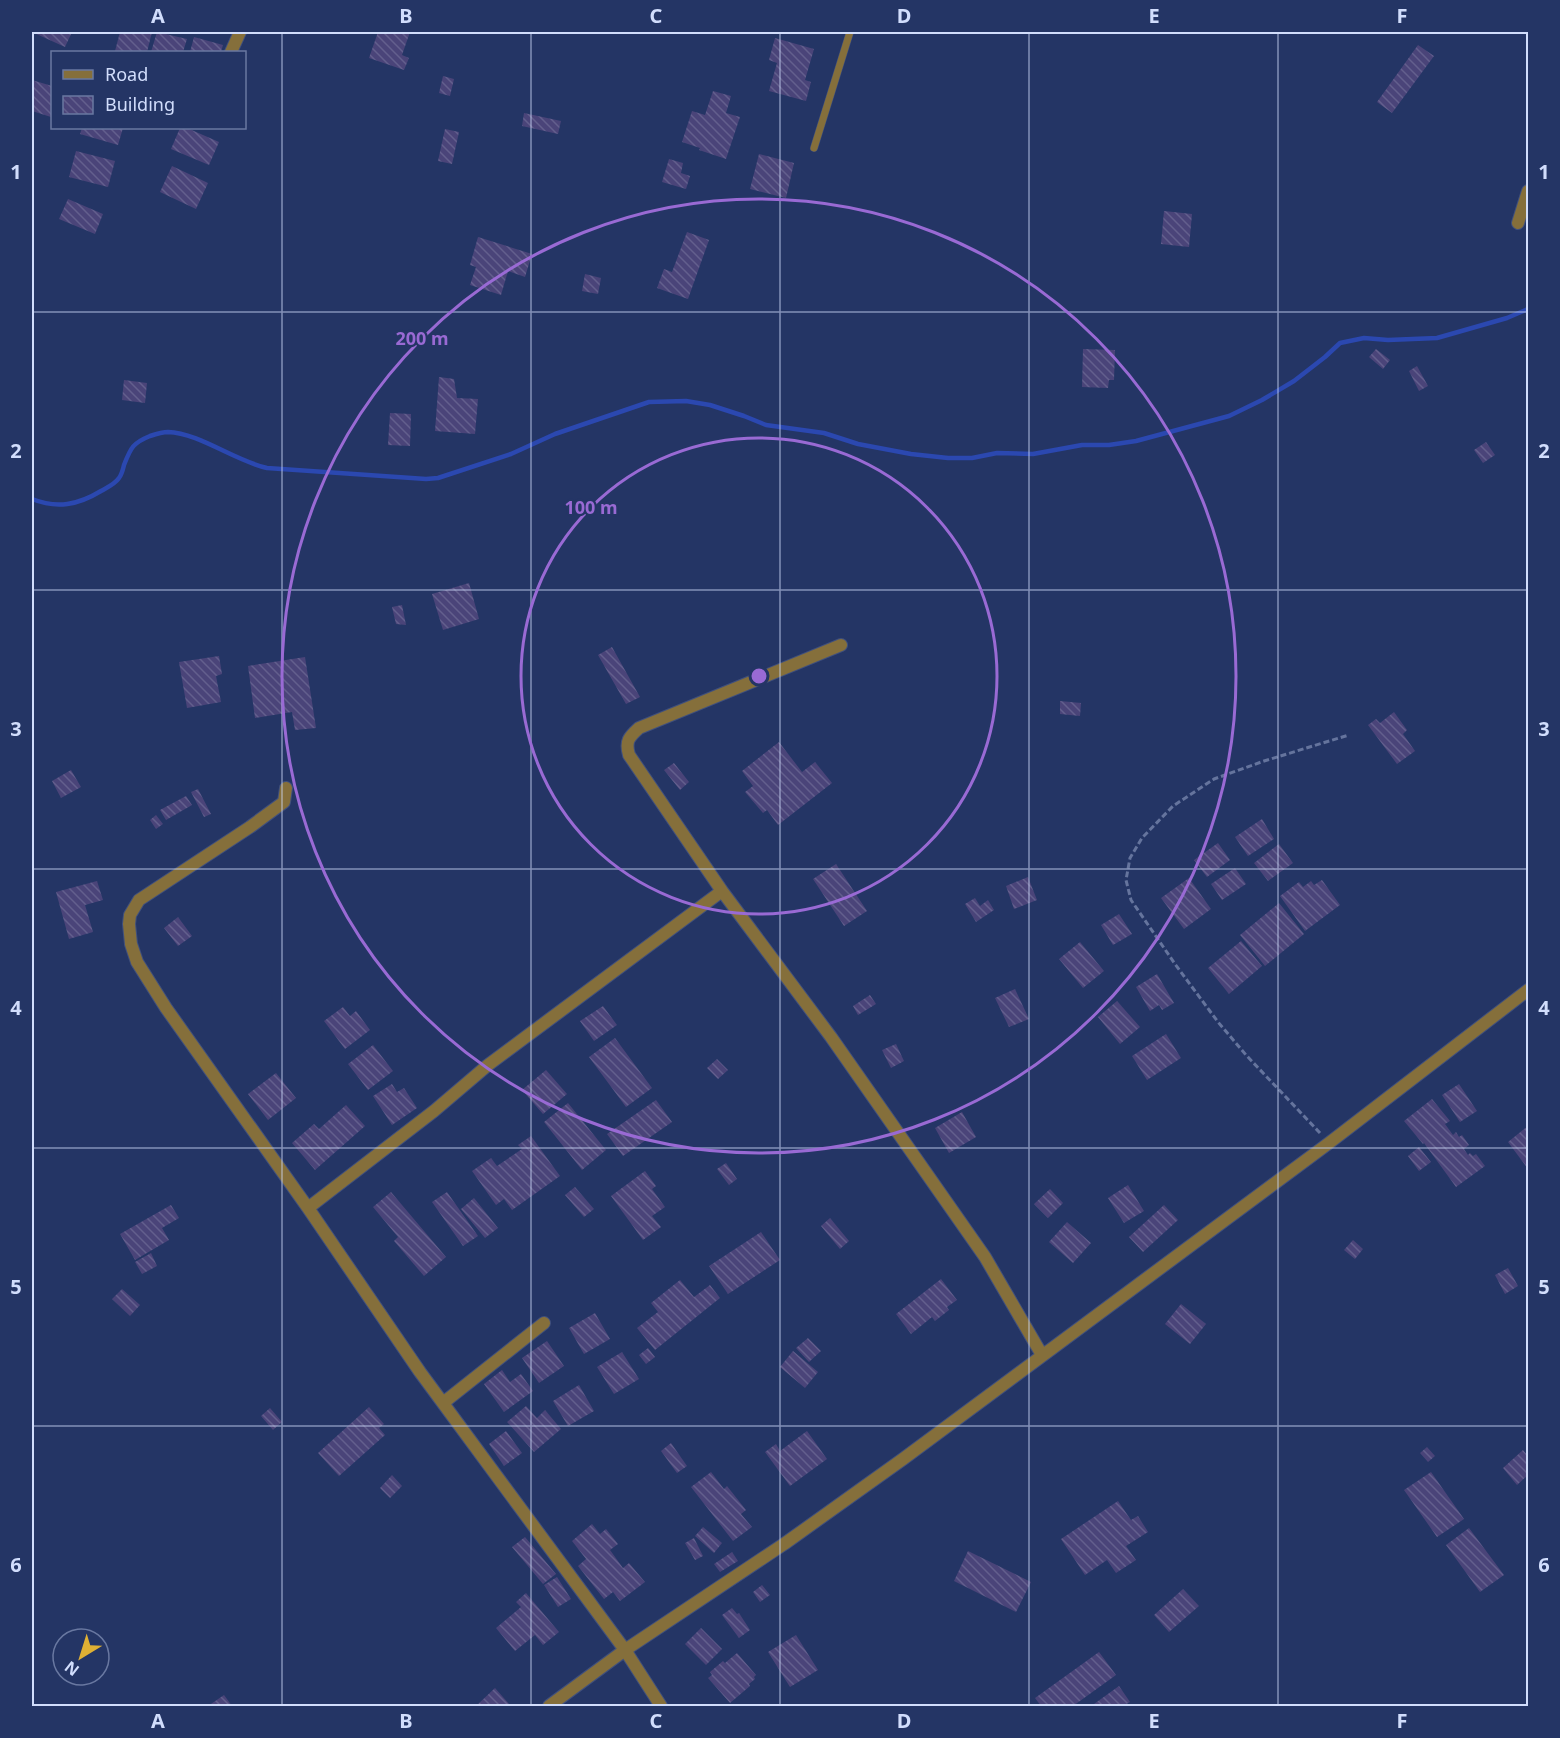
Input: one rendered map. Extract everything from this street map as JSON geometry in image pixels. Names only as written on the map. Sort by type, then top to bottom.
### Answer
[{"type":"street","points":[[232,51],[240,32]]},
{"type":"street","points":[[1518,223],[1528,191]]},
{"type":"street","points":[[841,645],[639,728],[626,745],[629,755],[722,891],[831,1037],[985,1257],[1042,1354]]},
{"type":"street","points":[[286,788],[284,802],[139,900],[130,915],[129,924],[131,944],[137,962],[166,1008],[308,1208],[420,1372],[625,1650],[662,1707]]},
{"type":"street","points":[[308,1208],[434,1111],[488,1065],[722,891]]},
{"type":"street","points":[[549,1707],[625,1650],[784,1544],[903,1459],[1329,1143],[1528,990]]},
{"type":"street","points":[[443,1403],[544,1323]]},
{"type":"lane","points":[[814,148],[850,32]]},
{"type":"path","points":[[1329,1143],[1218,1022],[1131,900],[1126,880],[1130,858],[1142,838],[1173,806],[1214,779],[1350,735]]},
{"type":"building","points":[[32,32],[72,32],[65,47]]},
{"type":"building","points":[[120,32],[152,32],[147,51],[115,51]]},
{"type":"building","points":[[157,32],[187,39],[183,51],[151,51]]},
{"type":"building","points":[[378,32],[410,32],[402,55],[409,58],[404,70],[369,58]]},
{"type":"building","points":[[194,37],[223,45],[221,51],[190,51]]},
{"type":"building","points":[[775,38],[814,49],[805,80],[811,82],[806,101],[769,91],[777,63],[769,60]]},
{"type":"building","points":[[1418,45],[1434,56],[1392,113],[1377,102]]},
{"type":"building","points":[[443,76],[454,79],[450,96],[439,93]]},
{"type":"building","points":[[32,80],[51,86],[51,117],[32,111]]},
{"type":"building","points":[[713,91],[731,96],[726,113],[740,117],[726,159],[682,142],[692,111],[705,115]]},
{"type":"building","points":[[524,113],[561,121],[558,134],[522,126]]},
{"type":"building","points":[[82,129],[123,129],[118,145],[80,134]]},
{"type":"building","points":[[180,129],[189,129],[219,142],[209,165],[171,149]]},
{"type":"building","points":[[445,129],[459,132],[452,164],[438,161]]},
{"type":"building","points":[[76,151],[115,161],[108,187],[69,177]]},
{"type":"building","points":[[759,154],[794,163],[786,198],[750,189]]},
{"type":"building","points":[[669,159],[683,163],[681,173],[690,176],[686,189],[662,182]]},
{"type":"building","points":[[172,166],[208,183],[196,209],[160,192]]},
{"type":"building","points":[[68,199],[103,214],[95,234],[59,219]]},
{"type":"building","points":[[1164,211],[1192,214],[1189,247],[1161,244]]},
{"type":"building","points":[[687,232],[709,240],[688,299],[657,288],[664,269],[672,272]]},
{"type":"building","points":[[478,237],[532,254],[525,277],[508,271],[501,295],[470,285],[476,267],[470,265]]},
{"type":"building","points":[[585,274],[601,278],[598,294],[582,291]]},
{"type":"building","points":[[1083,349],[1115,350],[1114,380],[1109,380],[1108,388],[1082,387]]},
{"type":"building","points":[[1376,349],[1390,360],[1383,369],[1369,357]]},
{"type":"building","points":[[1417,366],[1428,386],[1419,391],[1409,371]]},
{"type":"building","points":[[439,377],[454,379],[457,398],[478,399],[475,434],[435,431]]},
{"type":"building","points":[[124,380],[147,383],[145,403],[122,400]]},
{"type":"building","points":[[390,413],[411,414],[410,446],[388,445]]},
{"type":"building","points":[[1486,442],[1495,455],[1483,463],[1474,450]]},
{"type":"building","points":[[469,583],[479,619],[443,630],[432,594]]},
{"type":"building","points":[[402,605],[406,625],[396,624],[392,607]]},
{"type":"building","points":[[612,647],[640,697],[626,704],[598,655]]},
{"type":"building","points":[[219,656],[222,674],[216,676],[221,702],[187,708],[179,662]]},
{"type":"building","points":[[305,657],[316,728],[295,730],[292,712],[255,718],[248,666]]},
{"type":"building","points":[[1060,701],[1081,703],[1080,716],[1060,714]]},
{"type":"building","points":[[1394,712],[1407,730],[1403,734],[1415,751],[1397,764],[1368,725],[1376,719],[1380,723]]},
{"type":"building","points":[[779,742],[802,772],[815,762],[832,783],[778,825],[767,810],[763,813],[745,792],[753,786],[742,771]]},
{"type":"building","points":[[674,763],[689,782],[680,790],[664,770]]},
{"type":"building","points":[[71,770],[81,787],[61,798],[52,781]]},
{"type":"building","points":[[198,789],[211,814],[204,817],[191,792]]},
{"type":"building","points":[[186,796],[192,805],[166,820],[160,810]]},
{"type":"building","points":[[156,815],[163,824],[156,829],[150,820]]},
{"type":"building","points":[[1262,819],[1274,839],[1248,856],[1235,837]]},
{"type":"building","points":[[1218,843],[1230,860],[1207,877],[1194,860]]},
{"type":"building","points":[[1279,844],[1293,863],[1268,881],[1254,863]]},
{"type":"building","points":[[836,864],[867,911],[844,926],[813,879]]},
{"type":"building","points":[[1235,868],[1246,884],[1222,900],[1211,884]]},
{"type":"building","points":[[1028,877],[1037,900],[1014,909],[1006,886]]},
{"type":"building","points":[[1189,878],[1211,909],[1184,929],[1161,898]]},
{"type":"building","points":[[1322,880],[1340,905],[1305,931],[1280,896],[1299,882],[1303,887],[1311,881],[1314,885]]},
{"type":"building","points":[[97,881],[103,900],[85,905],[93,932],[69,939],[56,892]]},
{"type":"building","points":[[975,898],[980,906],[988,900],[994,910],[976,922],[965,904]]},
{"type":"building","points":[[1279,903],[1304,934],[1265,966],[1240,935]]},
{"type":"building","points":[[1119,914],[1132,934],[1113,945],[1101,925]]},
{"type":"building","points":[[178,917],[192,936],[178,946],[164,928]]},
{"type":"building","points":[[1241,941],[1262,966],[1229,994],[1208,968]]},
{"type":"building","points":[[1080,942],[1104,971],[1083,988],[1059,959]]},
{"type":"building","points":[[1157,974],[1174,1003],[1162,1010],[1159,1005],[1150,1011],[1136,987]]},
{"type":"building","points":[[1015,989],[1029,1019],[1009,1027],[995,998]]},
{"type":"building","points":[[870,995],[876,1004],[858,1015],[853,1006]]},
{"type":"building","points":[[1117,1001],[1140,1027],[1120,1044],[1098,1017]]},
{"type":"building","points":[[603,1006],[617,1025],[594,1041],[580,1021]]},
{"type":"building","points":[[343,1007],[350,1016],[356,1011],[370,1030],[345,1049],[324,1021]]},
{"type":"building","points":[[1166,1034],[1181,1058],[1147,1080],[1132,1056]]},
{"type":"building","points":[[615,1038],[652,1088],[626,1107],[589,1057]]},
{"type":"building","points":[[896,1044],[904,1061],[891,1068],[882,1050]]},
{"type":"building","points":[[373,1045],[393,1071],[368,1090],[348,1064]]},
{"type":"building","points":[[717,1059],[728,1070],[718,1079],[707,1068]]},
{"type":"building","points":[[546,1070],[567,1094],[543,1114],[522,1090]]},
{"type":"building","points":[[276,1073],[296,1098],[268,1120],[248,1094]]},
{"type":"building","points":[[392,1084],[397,1092],[404,1088],[417,1108],[392,1125],[373,1096]]},
{"type":"building","points":[[1459,1084],[1477,1111],[1460,1122],[1442,1095]]},
{"type":"building","points":[[1432,1099],[1450,1121],[1445,1124],[1453,1135],[1456,1132],[1459,1137],[1462,1135],[1469,1145],[1464,1149],[1468,1155],[1476,1154],[1485,1166],[1456,1187],[1424,1143],[1404,1121]]},
{"type":"building","points":[[656,1100],[672,1122],[623,1156],[607,1134]]},
{"type":"building","points":[[568,1103],[606,1150],[582,1170],[544,1122]]},
{"type":"building","points":[[346,1105],[365,1126],[315,1170],[292,1143],[314,1124],[319,1129]]},
{"type":"building","points":[[962,1112],[976,1137],[949,1153],[935,1128]]},
{"type":"building","points":[[1528,1126],[1528,1169],[1508,1142]]},
{"type":"building","points":[[531,1136],[560,1176],[512,1210],[504,1199],[496,1205],[472,1171],[491,1158],[497,1166],[522,1149],[518,1145]]},
{"type":"building","points":[[1419,1147],[1431,1162],[1419,1171],[1408,1156]]},
{"type":"building","points":[[726,1163],[737,1179],[729,1185],[717,1169]]},
{"type":"building","points":[[645,1171],[656,1186],[652,1189],[665,1207],[652,1216],[661,1227],[643,1240],[611,1196]]},
{"type":"building","points":[[1128,1185],[1144,1211],[1124,1223],[1108,1198]]},
{"type":"building","points":[[575,1187],[594,1209],[584,1217],[565,1195]]},
{"type":"building","points":[[1050,1189],[1063,1203],[1048,1218],[1034,1204]]},
{"type":"building","points":[[391,1192],[446,1257],[424,1276],[394,1241],[398,1237],[373,1207]]},
{"type":"building","points":[[447,1192],[478,1236],[463,1246],[432,1202]]},
{"type":"building","points":[[474,1198],[498,1228],[485,1238],[461,1209]]},
{"type":"building","points":[[171,1205],[179,1218],[162,1228],[169,1240],[135,1260],[120,1234]]},
{"type":"building","points":[[1164,1205],[1178,1220],[1143,1252],[1129,1237]]},
{"type":"building","points":[[830,1218],[849,1241],[840,1249],[821,1226]]},
{"type":"building","points":[[1067,1222],[1091,1243],[1073,1263],[1049,1242]]},
{"type":"building","points":[[761,1232],[780,1260],[728,1294],[709,1266]]},
{"type":"building","points":[[1353,1240],[1363,1249],[1355,1259],[1344,1250]]},
{"type":"building","points":[[151,1253],[157,1266],[142,1274],[135,1262]]},
{"type":"building","points":[[1508,1268],[1518,1286],[1505,1294],[1495,1275]]},
{"type":"building","points":[[941,1279],[957,1300],[947,1307],[949,1310],[935,1321],[932,1317],[911,1334],[896,1314]]},
{"type":"building","points":[[680,1280],[694,1297],[710,1285],[720,1298],[655,1350],[637,1328],[658,1312],[651,1303]]},
{"type":"building","points":[[122,1289],[140,1305],[130,1316],[112,1299]]},
{"type":"building","points":[[1181,1304],[1206,1324],[1190,1344],[1165,1324]]},
{"type":"building","points":[[595,1313],[610,1339],[584,1354],[569,1328]]},
{"type":"building","points":[[808,1338],[821,1351],[809,1362],[796,1348]]},
{"type":"building","points":[[547,1341],[564,1366],[539,1383],[522,1358]]},
{"type":"building","points":[[648,1348],[655,1357],[646,1364],[639,1355]]},
{"type":"building","points":[[793,1351],[818,1372],[805,1388],[780,1367]]},
{"type":"building","points":[[622,1352],[639,1379],[614,1394],[597,1367]]},
{"type":"building","points":[[502,1370],[510,1382],[521,1374],[533,1391],[504,1412],[484,1384]]},
{"type":"building","points":[[579,1385],[594,1411],[568,1426],[553,1401]]},
{"type":"building","points":[[526,1406],[537,1418],[545,1410],[561,1429],[534,1452],[507,1422]]},
{"type":"building","points":[[369,1407],[384,1424],[379,1428],[385,1435],[339,1476],[318,1453]]},
{"type":"building","points":[[270,1408],[282,1422],[273,1430],[261,1416]]},
{"type":"building","points":[[506,1431],[522,1453],[504,1466],[489,1444]]},
{"type":"building","points":[[807,1431],[827,1459],[790,1486],[765,1452],[776,1444],[780,1451]]},
{"type":"building","points":[[671,1443],[687,1466],[677,1473],[661,1451]]},
{"type":"building","points":[[1427,1447],[1435,1456],[1428,1462],[1420,1453]]},
{"type":"building","points":[[1523,1450],[1528,1456],[1528,1475],[1517,1485],[1503,1468]]},
{"type":"building","points":[[711,1472],[724,1489],[727,1486],[746,1510],[741,1514],[752,1527],[733,1541],[691,1487]]},
{"type":"building","points":[[1431,1472],[1464,1519],[1437,1537],[1404,1490]]},
{"type":"building","points":[[392,1475],[402,1486],[390,1498],[380,1488]]},
{"type":"building","points":[[1118,1501],[1131,1520],[1138,1516],[1148,1532],[1126,1546],[1136,1560],[1116,1573],[1107,1560],[1085,1575],[1061,1539]]},
{"type":"building","points":[[592,1524],[600,1534],[606,1529],[618,1544],[610,1550],[623,1568],[629,1563],[645,1582],[620,1601],[613,1592],[604,1599],[578,1566],[586,1559],[572,1541]]},
{"type":"building","points":[[703,1527],[722,1543],[714,1553],[695,1536]]},
{"type":"building","points":[[1469,1528],[1504,1575],[1480,1592],[1446,1545]]},
{"type":"building","points":[[525,1537],[556,1574],[543,1584],[512,1547]]},
{"type":"building","points":[[694,1538],[703,1556],[695,1560],[685,1543]]},
{"type":"building","points":[[968,1551],[1031,1582],[1016,1612],[954,1581]]},
{"type":"building","points":[[732,1552],[738,1561],[720,1572],[714,1564]]},
{"type":"building","points":[[557,1577],[571,1599],[558,1607],[544,1585]]},
{"type":"building","points":[[762,1585],[770,1595],[760,1602],[753,1592]]},
{"type":"building","points":[[1183,1589],[1199,1606],[1169,1632],[1154,1615]]},
{"type":"building","points":[[526,1593],[559,1632],[543,1645],[535,1635],[515,1651],[496,1628],[521,1607],[516,1602]]},
{"type":"building","points":[[732,1608],[737,1614],[739,1613],[750,1630],[739,1638],[722,1615]]},
{"type":"building","points":[[701,1628],[722,1649],[706,1665],[685,1644]]},
{"type":"building","points":[[796,1635],[818,1670],[790,1687],[768,1652]]},
{"type":"building","points":[[1099,1652],[1116,1675],[1073,1706],[1041,1706],[1035,1698]]},
{"type":"building","points":[[737,1653],[756,1675],[749,1684],[750,1686],[730,1703],[708,1678],[712,1675],[710,1672]]},
{"type":"building","points":[[1119,1686],[1130,1702],[1123,1706],[1096,1706],[1094,1704]]},
{"type":"building","points":[[495,1688],[509,1706],[476,1706]]},
{"type":"building","points":[[224,1695],[232,1706],[208,1706]]},
{"type":"waterway","points":[[32,499],[59,505],[92,496],[117,480],[133,446],[150,436],[164,432],[192,437],[242,460],[267,468],[426,479],[438,478],[511,454],[555,434],[649,402],[686,401],[710,405],[766,425],[824,433],[858,444],[911,454],[948,458],[972,458],[997,453],[1033,454],[1082,445],[1109,445],[1136,441],[1229,416],[1294,381],[1340,343],[1364,338],[1388,340],[1437,338],[1507,318],[1528,309]]}]
